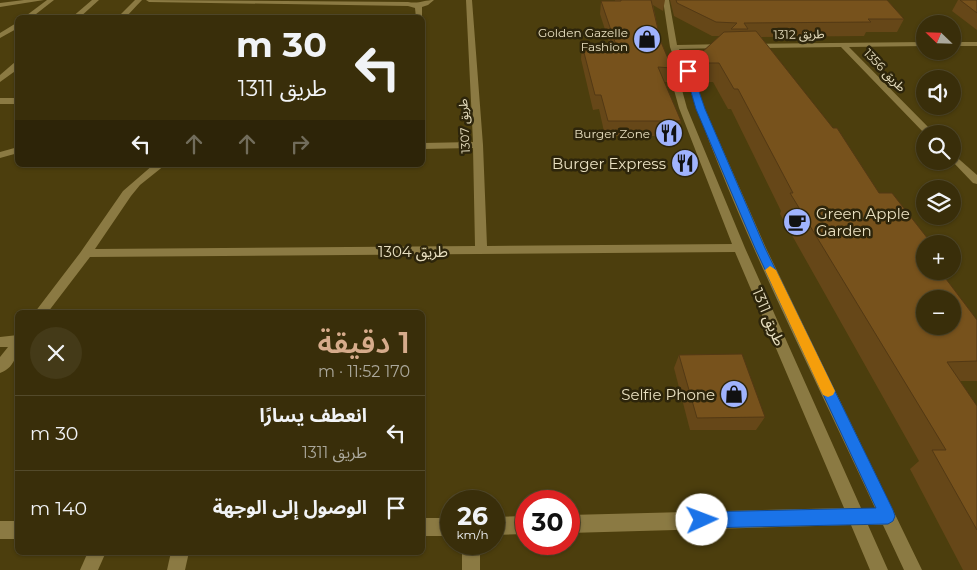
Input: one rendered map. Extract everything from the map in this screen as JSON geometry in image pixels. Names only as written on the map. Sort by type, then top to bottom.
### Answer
[{"type":"street","points":[[0,4],[5,0]]},
{"type":"street","points":[[0,4],[40,0]]},
{"type":"street","points":[[30,15],[51,0]]},
{"type":"street","points":[[78,15],[96,0]]},
{"type":"street","points":[[123,15],[139,0]]},
{"type":"street","points":[[149,0],[408,4],[418,6],[426,4],[431,0]]},
{"type":"street","name":"طريق 1307","points":[[469,0],[478,145],[481,250]]},
{"type":"street","name":"طريق 1311","points":[[666,0],[674,46],[679,61],[688,71],[700,109],[760,248],[914,570]]},
{"type":"street","points":[[418,6],[419,15]]},
{"type":"street","points":[[0,36],[15,26]]},
{"type":"street","name":"طريق 1312","points":[[744,46],[916,44]]},
{"type":"street","points":[[961,44],[976,45]]},
{"type":"street","name":"طريق 1356","points":[[843,45],[921,125]]},
{"type":"street","points":[[674,46],[734,46]]},
{"type":"street","name":"طريق 1311","points":[[679,61],[673,72],[683,108],[740,248],[854,516],[879,570]]},
{"type":"street","points":[[0,79],[15,66]]},
{"type":"street","points":[[0,101],[15,101]]},
{"type":"street","points":[[425,146],[478,145]]},
{"type":"street","points":[[0,155],[15,151]]},
{"type":"street","points":[[961,165],[977,181]]},
{"type":"street","points":[[43,310],[86,253],[120,200],[136,182],[157,167]]},
{"type":"street","name":"طريق 1304","points":[[86,253],[740,248]]},
{"type":"street","points":[[0,342],[15,340]]},
{"type":"street","points":[[0,367],[15,348]]},
{"type":"street","points":[[580,524],[888,516]]},
{"type":"street","points":[[425,527],[440,527]]},
{"type":"street","points":[[0,530],[15,530]]},
{"type":"street","points":[[89,570],[96,555]]},
{"type":"street","points":[[176,570],[179,555]]},
{"type":"street","points":[[471,555],[471,570]]},
{"type":"building","points":[[651,0],[661,42],[672,68],[658,67],[681,121],[608,121],[601,95],[595,95],[582,45],[616,45],[601,1]]},
{"type":"building","points":[[676,0],[887,0],[904,19],[868,19],[871,22],[744,23],[748,29],[731,29],[737,23],[716,22],[677,3]]},
{"type":"building","points":[[960,0],[977,0],[977,13]]},
{"type":"building","points":[[756,31],[833,128],[837,128],[879,193],[892,193],[925,235],[916,235],[916,280],[947,280],[954,290],[916,290],[916,335],[961,335],[961,299],[977,320],[977,361],[947,362],[977,406],[977,530],[932,450],[946,450],[790,193],[793,193],[738,89],[734,89],[719,63],[703,63],[700,54],[724,32]]},
{"type":"building","points":[[742,354],[765,417],[697,418],[679,355]]},
{"type":"slow traffic","points":[[770,270],[828,391]]},
{"type":"place","name":"Golden Gazelle Fashion","points":[[647,39]]},
{"type":"place","name":"Burger Zone","points":[[669,133]]},
{"type":"place","name":"Burger Express","points":[[685,163]]},
{"type":"place","name":"Green Apple Garden","points":[[797,222]]},
{"type":"place","name":"Selfie Phone","points":[[734,394]]},
{"type":"route","points":[[688,71],[700,109],[760,248],[888,516],[702,520]]}]
